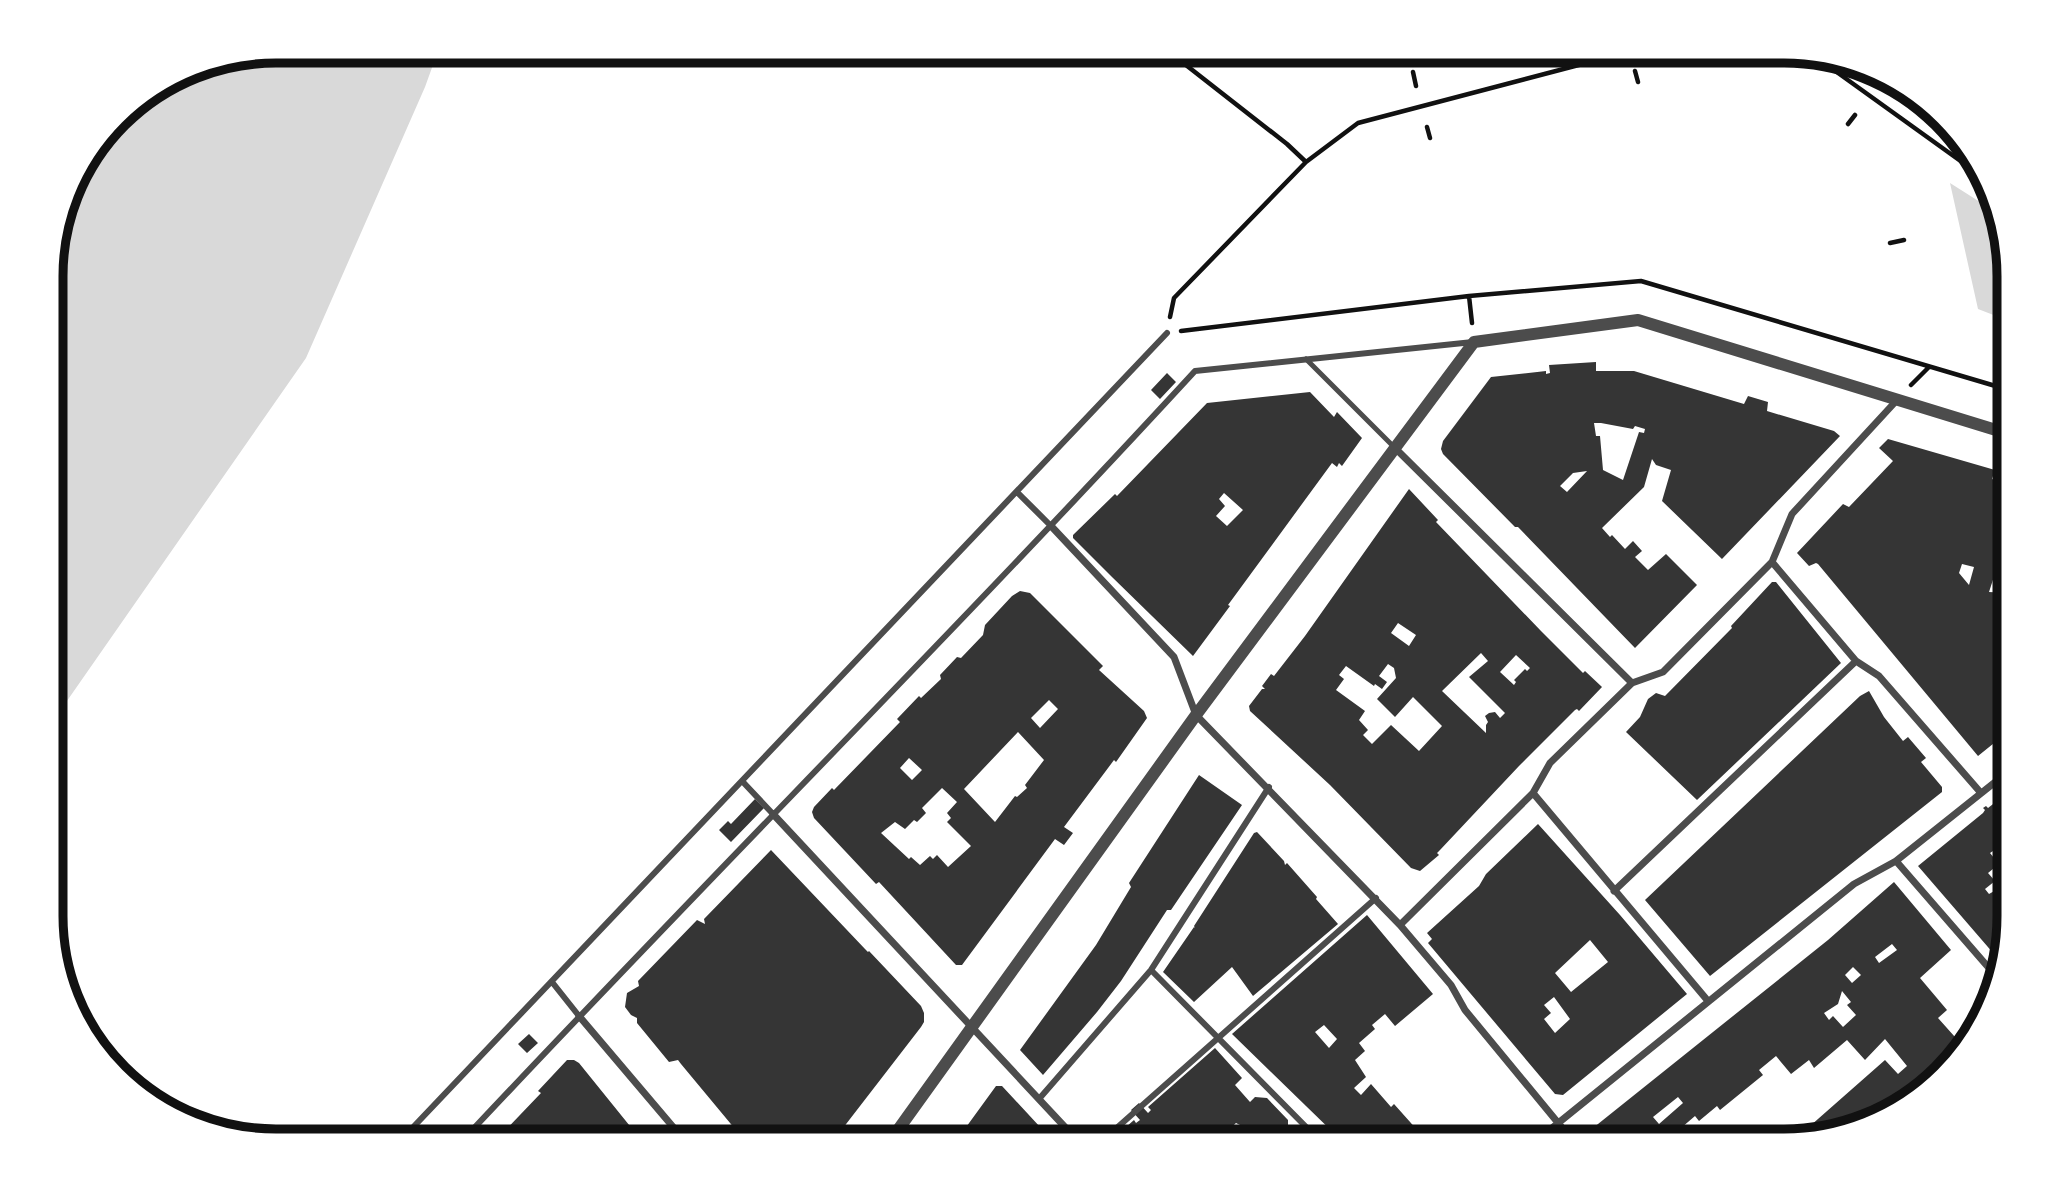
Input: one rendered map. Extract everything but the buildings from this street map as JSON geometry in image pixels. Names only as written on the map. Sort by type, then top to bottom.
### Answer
[{"type":"street","points":[[473,1129],[1052,527],[1195,371],[1474,342],[1638,320],[1997,430]]},
{"type":"street","points":[[411,1129],[1167,332]]},
{"type":"street","points":[[899,1129],[1196,715],[1474,342]]},
{"type":"street","points":[[1401,925],[1533,793],[1550,763],[1632,683],[1663,672],[1772,562],[1791,514],[1898,400]]},
{"type":"street","points":[[1395,448],[1632,683]]},
{"type":"street","points":[[1017,492],[1174,657],[1196,715],[1401,925],[1451,985],[1465,1010],[1563,1129]]},
{"type":"street","points":[[1772,562],[1856,661],[1880,676],[1981,793]]},
{"type":"street","points":[[1614,891],[1856,661]]},
{"type":"street","points":[[1551,1129],[1854,884],[1896,861],[1997,780]]},
{"type":"street","points":[[742,782],[1067,1129]]},
{"type":"street","points":[[1039,1099],[1151,970],[1269,788]]},
{"type":"street","points":[[1533,793],[1708,1001]]},
{"type":"street","points":[[1896,861],[1990,969]]},
{"type":"street","points":[[1115,1129],[1376,898]]},
{"type":"street","points":[[1151,970],[1308,1129]]},
{"type":"street","points":[[552,982],[675,1129]]},
{"type":"lane","points":[[1306,359],[1395,448]]},
{"type":"path","points":[[1183,63],[1306,162]]},
{"type":"path","points":[[1586,63],[1359,123],[1306,162],[1174,298],[1167,332],[1469,296],[1641,281],[1997,386]]},
{"type":"path","points":[[1832,69],[1964,164]]},
{"type":"path","points":[[1635,71],[1638,82]]},
{"type":"path","points":[[1413,72],[1416,86]]},
{"type":"path","points":[[1848,124],[1855,114]]},
{"type":"path","points":[[1427,127],[1430,138]]},
{"type":"path","points":[[1890,243],[1904,240]]},
{"type":"path","points":[[1469,296],[1474,342]]},
{"type":"shaded area","points":[[276,63],[434,63],[306,358],[63,707],[63,276],[70,221],[85,182],[107,146],[125,125],[158,99],[208,74],[248,65]]},
{"type":"shaded area","points":[[1950,183],[1985,205],[1993,235],[1997,262],[1997,316],[1978,309]]}]
